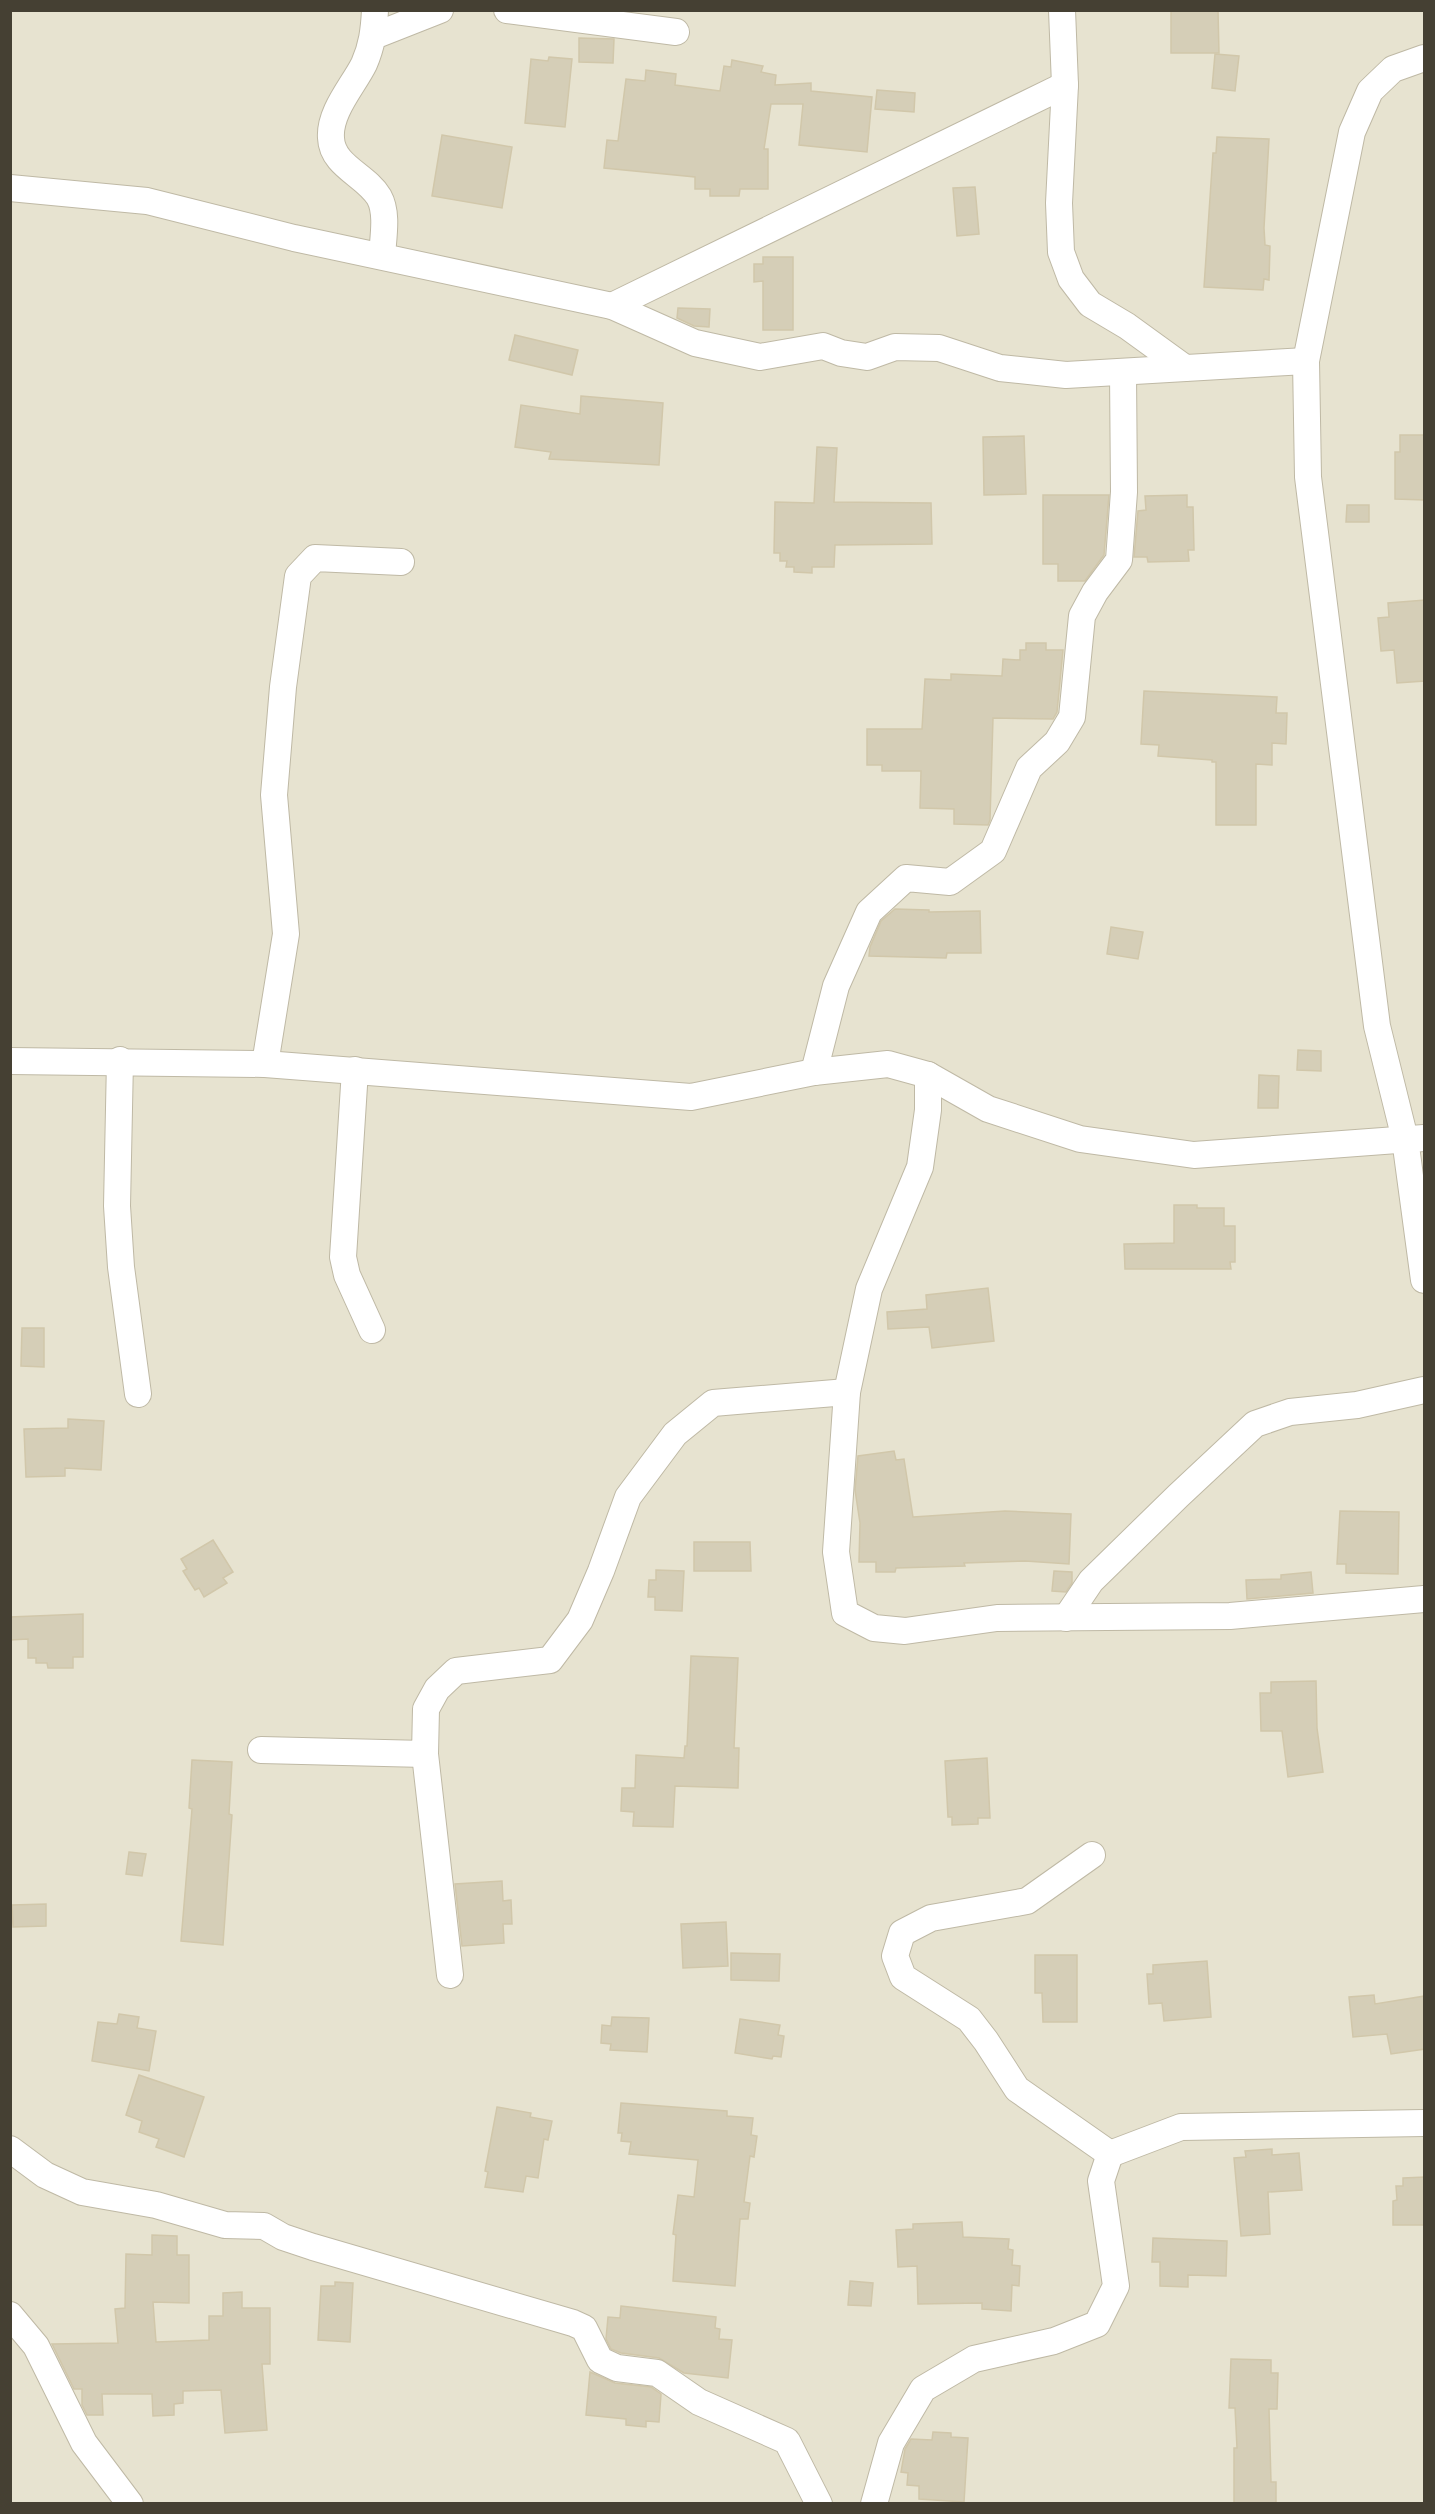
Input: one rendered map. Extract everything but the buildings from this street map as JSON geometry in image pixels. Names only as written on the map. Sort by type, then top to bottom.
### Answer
[{"type":"street","points":[[375,10],[374,36],[364,63],[336,115],[330,135],[332,149],[340,160],[368,183],[379,198],[384,212],[382,256]]},
{"type":"street","points":[[374,36],[440,10]]},
{"type":"street","points":[[507,10],[676,32]]},
{"type":"street","points":[[1062,10],[1065,85],[1059,203],[1061,252],[1071,279],[1090,304],[1127,326],[1185,368]]},
{"type":"street","points":[[1425,57],[1393,69],[1370,91],[1352,132],[1306,361],[1308,477],[1377,1026],[1415,1138],[1425,1280]]},
{"type":"street","points":[[612,306],[1065,85]]},
{"type":"street","points":[[10,188],[147,201],[294,238],[612,306],[695,343],[760,357],[823,346],[841,353],[867,357],[895,347],[939,348],[1000,368],[1065,375],[1306,361]]},
{"type":"street","points":[[814,1072],[836,986],[869,912],[906,878],[950,882],[993,851],[1029,768],[1057,742],[1072,717],[1082,616],[1095,592],[1119,560],[1124,492],[1123,373]]},
{"type":"street","points":[[265,1064],[286,934],[274,795],[283,687],[298,576],[315,558],[401,562]]},
{"type":"street","points":[[10,1060],[265,1064],[691,1096],[814,1072],[888,1064],[928,1075],[988,1109],[1080,1139],[1194,1155],[1415,1138]]},
{"type":"street","points":[[120,1060],[117,1206],[122,1267],[138,1394]]},
{"type":"street","points":[[355,1070],[343,1257],[346,1275],[372,1330]]},
{"type":"street","points":[[928,1075],[928,1110],[920,1167],[869,1288],[847,1392],[836,1551],[845,1613],[874,1628],[905,1631],[997,1618],[1230,1616],[1425,1599]]},
{"type":"street","points":[[1066,1617],[1091,1581],[1255,1424],[1290,1412],[1357,1405],[1425,1390]]},
{"type":"street","points":[[450,1975],[425,1754],[426,1709],[437,1689],[456,1671],[550,1660],[580,1620],[628,1497],[675,1434],[713,1403],[847,1392]]},
{"type":"street","points":[[261,1750],[425,1754]]},
{"type":"street","points":[[1092,1855],[1027,1901],[932,1918],[902,1933],[895,1956],[903,1977],[969,2019],[1017,2089],[1110,2154]]},
{"type":"street","points":[[1110,2154],[1181,2127],[1425,2123]]},
{"type":"street","points":[[10,2149],[45,2175],[82,2192],[156,2205],[225,2225],[264,2226],[284,2238],[573,2323],[584,2328],[600,2360],[616,2368],[657,2373],[699,2403],[787,2441],[819,2504]]},
{"type":"street","points":[[874,2504],[891,2443],[923,2389],[974,2359],[1054,2341],[1097,2324],[1116,2286],[1101,2181],[1110,2154]]},
{"type":"street","points":[[10,2315],[36,2346],[84,2443],[130,2504]]},
{"type":"shaded area","points":[[11,11],[1424,11],[1424,2503],[11,2503]]}]
